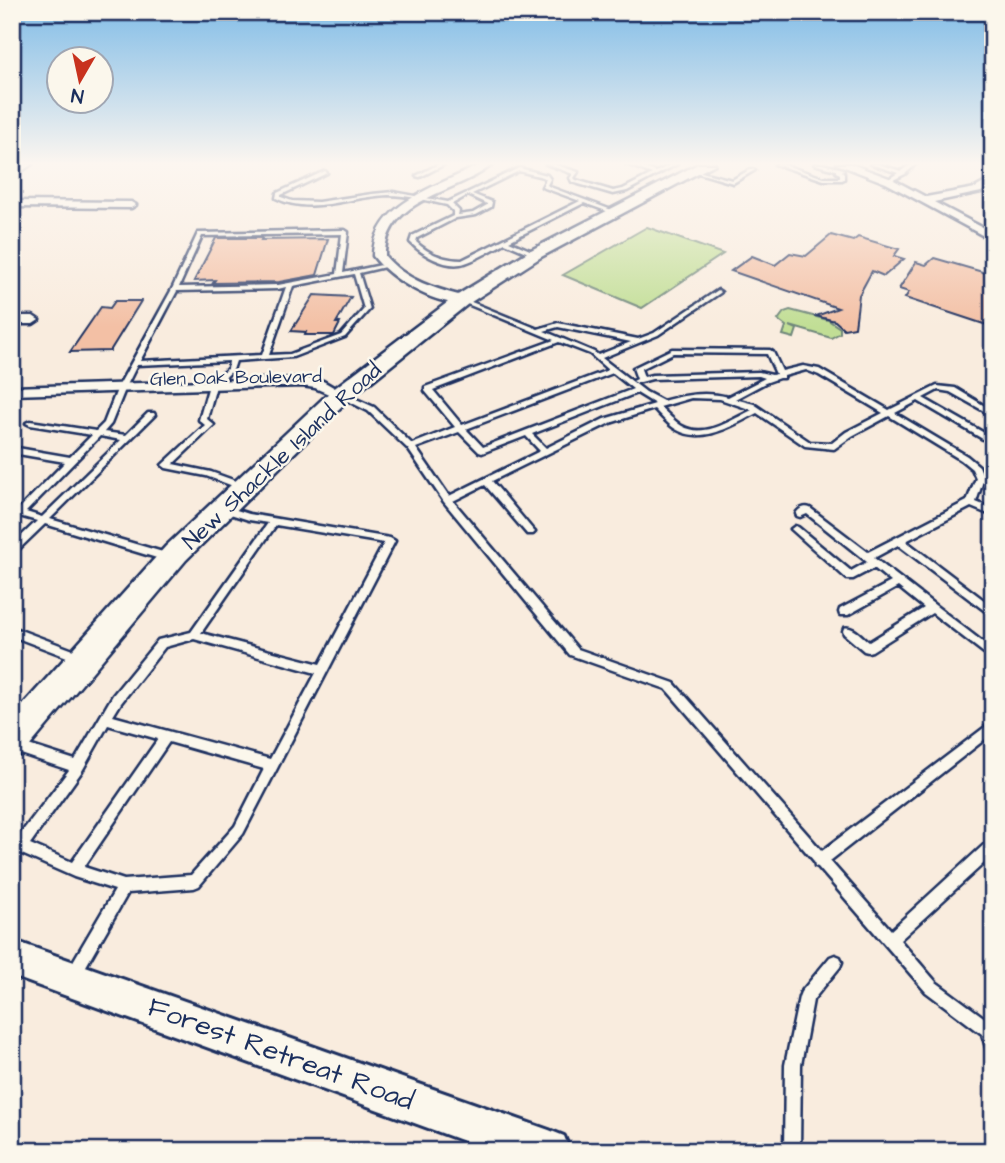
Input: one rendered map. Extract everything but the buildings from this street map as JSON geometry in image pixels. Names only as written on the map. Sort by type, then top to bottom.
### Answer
[{"type":"main road","name":"New Shackle Island Road","points":[[12,744],[172,558],[340,395],[462,300],[535,254],[602,218]]},
{"type":"street","points":[[392,218],[381,233],[379,256],[386,266],[405,281],[431,292],[462,300]]},
{"type":"street","points":[[959,218],[993,238]]},
{"type":"street","points":[[12,320],[33,320]]},
{"type":"street","name":"Glen Oak Boulevard","points":[[211,391],[240,384],[302,382],[318,384],[340,395]]},
{"type":"street","name":"Glen Oak Boulevard","points":[[12,391],[120,394]]},
{"type":"street","name":"Glen Oak Boulevard","points":[[12,404],[120,394],[211,391],[340,395]]},
{"type":"street","name":"Forest Retreat Road","points":[[12,958],[549,1151]]},
{"type":"lane","points":[[452,218],[414,237],[413,242],[417,247],[455,263],[463,262],[549,218]]},
{"type":"lane","points":[[16,516],[107,424],[200,234],[345,232],[340,276]]},
{"type":"lane","points":[[504,241],[535,254]]},
{"type":"lane","points":[[175,289],[290,285],[386,266]]},
{"type":"lane","points":[[135,363],[291,356],[344,336],[367,309],[356,272]]},
{"type":"lane","points":[[265,356],[290,285]]},
{"type":"lane","points":[[598,358],[656,334],[718,292]]},
{"type":"lane","points":[[462,300],[598,358],[659,405],[680,428],[690,433],[713,430],[757,410]]},
{"type":"lane","points":[[538,331],[558,325],[638,341]]},
{"type":"lane","points":[[559,340],[428,388],[460,428],[482,450],[638,390]]},
{"type":"lane","points":[[641,380],[637,368],[672,351],[769,352],[778,377]]},
{"type":"lane","points":[[233,359],[231,369],[211,391],[203,420],[210,425],[166,465],[208,474],[244,487]]},
{"type":"lane","points":[[728,400],[802,368],[811,369],[964,458],[976,468],[980,478],[971,503],[900,541],[850,576],[795,529]]},
{"type":"lane","points":[[231,369],[240,384]]},
{"type":"lane","points":[[411,447],[614,370]]},
{"type":"lane","points":[[629,383],[652,377],[759,374],[778,377]]},
{"type":"lane","points":[[447,500],[607,421],[691,396],[728,400],[757,410],[808,444],[834,446],[849,434],[937,388],[952,390],[993,414]]},
{"type":"lane","points":[[340,395],[371,409],[411,447],[447,500],[574,652],[670,686],[931,987],[991,1032],[993,1049]]},
{"type":"lane","points":[[918,398],[993,442]]},
{"type":"lane","points":[[12,551],[151,415]]},
{"type":"lane","points":[[30,423],[128,438]]},
{"type":"lane","points":[[527,433],[545,451]]},
{"type":"lane","points":[[12,450],[71,460]]},
{"type":"lane","points":[[486,481],[530,532]]},
{"type":"lane","points":[[971,503],[993,513]]},
{"type":"lane","points":[[223,508],[274,521],[390,541],[323,670],[272,766],[239,830],[194,881],[124,887],[74,870],[20,846],[78,767],[117,699],[162,643],[194,635],[323,670]]},
{"type":"lane","points":[[803,512],[871,560],[993,656]]},
{"type":"lane","points":[[16,516],[44,521],[172,558]]},
{"type":"lane","points":[[194,635],[274,521]]},
{"type":"lane","points":[[900,541],[993,613]]},
{"type":"lane","points":[[844,612],[899,582]]},
{"type":"lane","points":[[848,631],[868,648],[932,608]]},
{"type":"lane","points":[[12,631],[85,659]]},
{"type":"lane","points":[[105,719],[272,766]]},
{"type":"lane","points":[[820,861],[993,726]]},
{"type":"lane","points":[[74,870],[167,736]]},
{"type":"lane","points":[[12,744],[78,767]]},
{"type":"lane","points":[[890,940],[993,846]]},
{"type":"lane","points":[[71,979],[124,887]]},
{"type":"lane","points":[[792,1151],[793,1065],[806,997],[835,961]]},
{"type":"green space","points":[[647,227],[723,254],[642,308],[563,275]]},
{"type":"green space","points":[[790,310],[828,320],[840,328],[840,333],[831,338],[790,326],[797,329],[794,338],[783,335],[786,326],[778,320],[784,312]]}]
